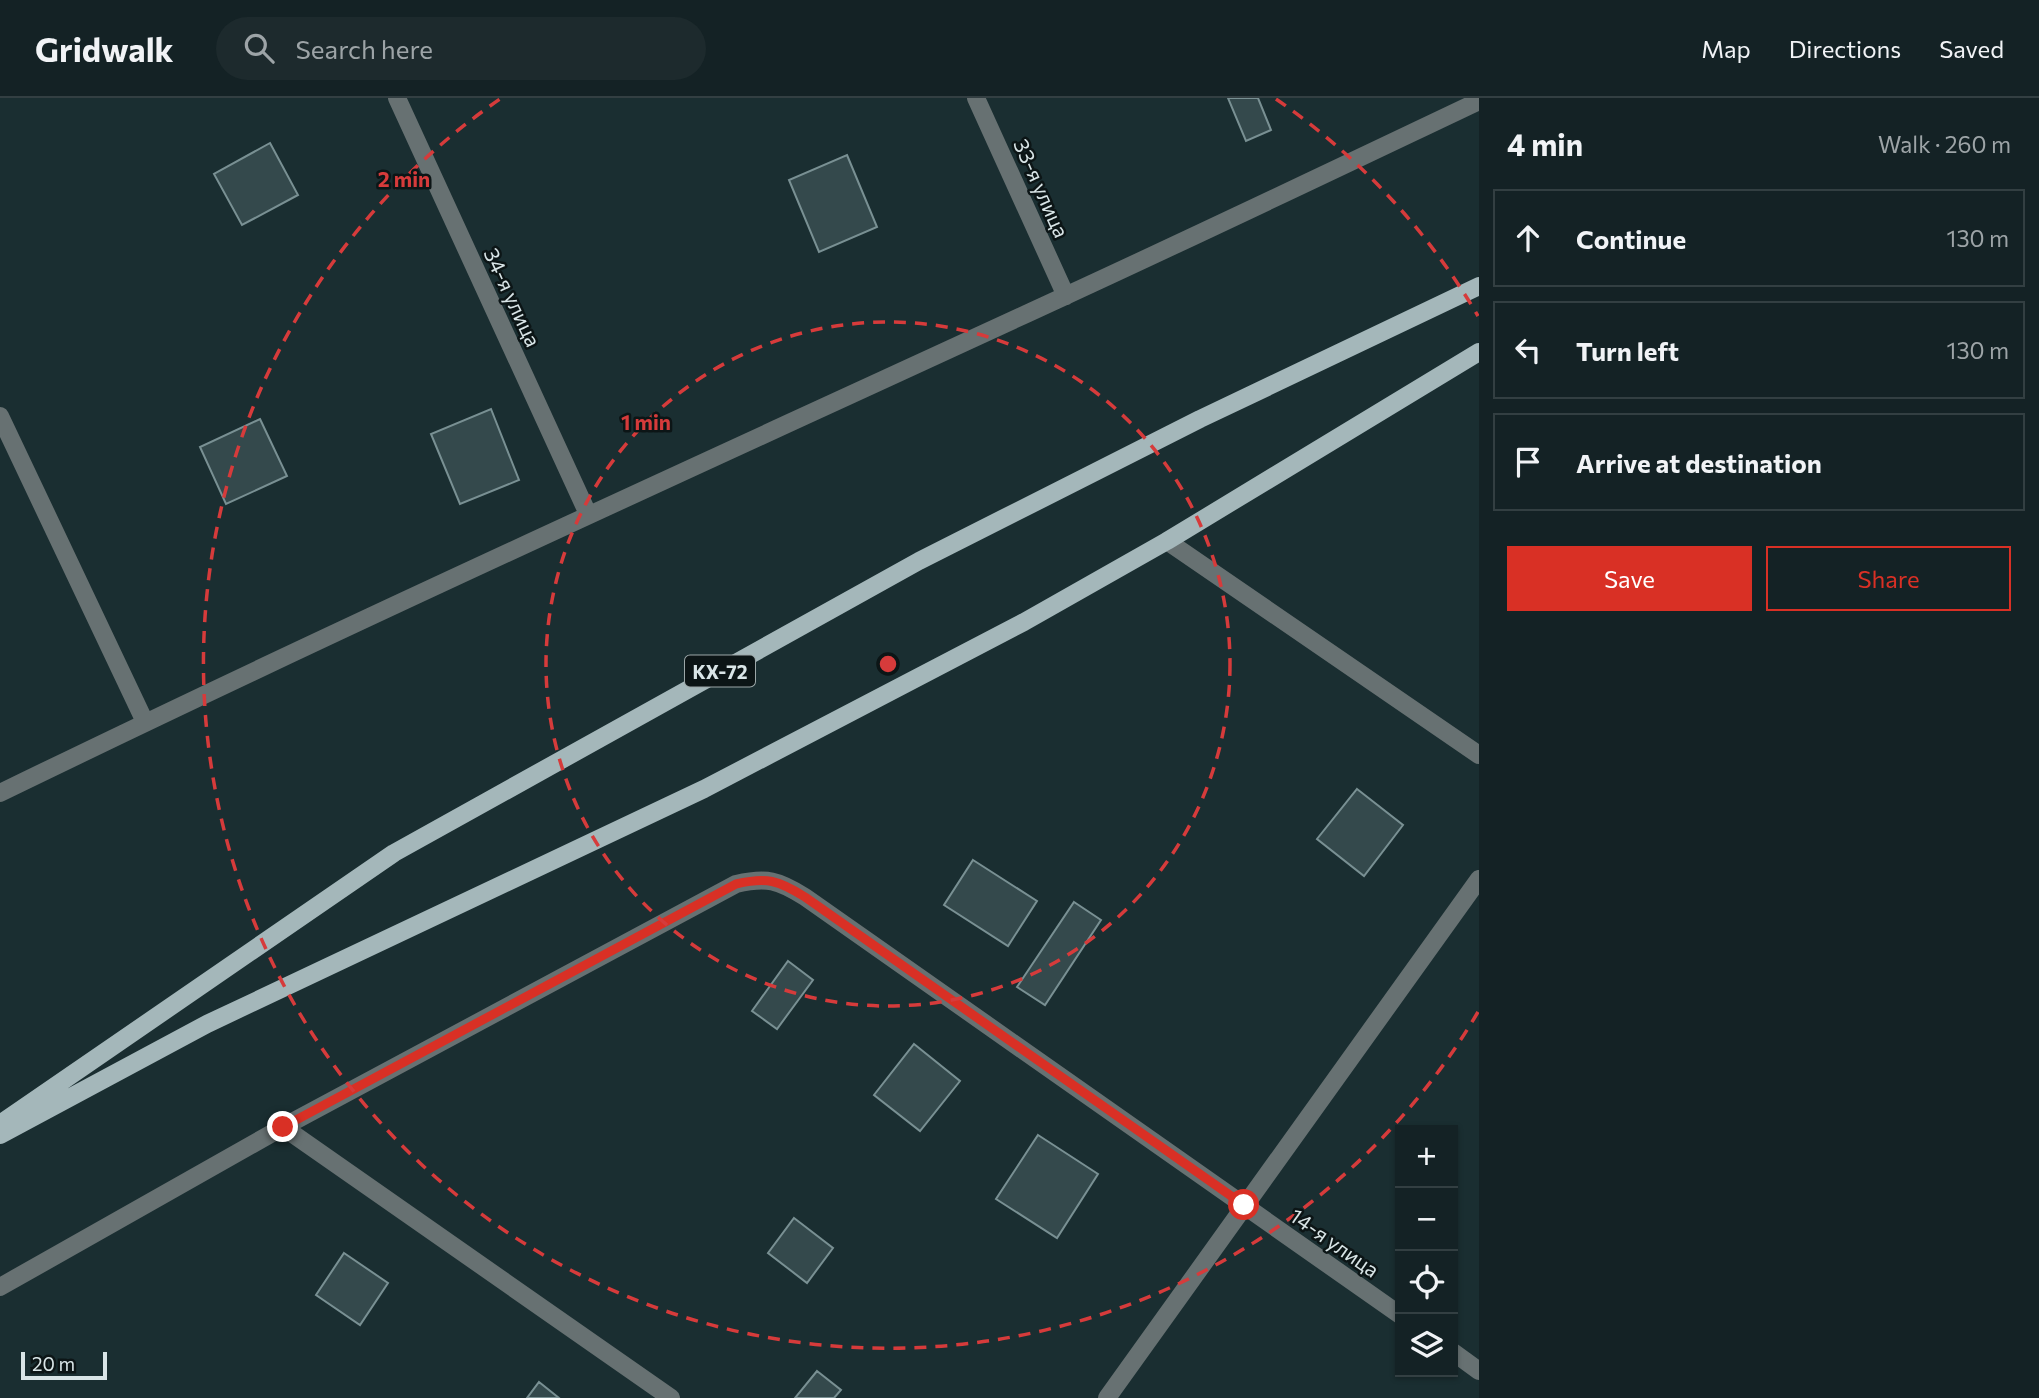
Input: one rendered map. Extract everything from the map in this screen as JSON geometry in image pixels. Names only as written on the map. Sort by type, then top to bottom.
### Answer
[{"type":"main road","name":"КХ-72","points":[[0,1124],[394,853],[919,561],[1200,419],[1479,286]]},
{"type":"main road","points":[[0,1135],[207,1024],[704,789],[1024,622],[1167,541],[1479,352]]},
{"type":"street","name":"34-я улица","points":[[397,98],[588,514]]},
{"type":"street","name":"33-я улица","points":[[976,98],[1066,296]]},
{"type":"street","points":[[0,793],[588,514],[1066,296],[1479,101]]},
{"type":"street","points":[[0,416],[145,722]]},
{"type":"street","points":[[1167,541],[1479,755]]},
{"type":"street","points":[[1107,1398],[1479,879]]},
{"type":"street","name":"14-я улица","points":[[0,1287],[283,1127],[736,884],[773,880],[805,897],[1399,1314]]},
{"type":"street","points":[[283,1127],[671,1398]]},
{"type":"street","points":[[1458,1356],[1479,1371]]},
{"type":"building","points":[[1228,98],[1258,98],[1271,130],[1246,141]]},
{"type":"building","points":[[270,143],[298,195],[242,225],[214,174]]},
{"type":"building","points":[[847,155],[877,227],[819,252],[789,180]]},
{"type":"building","points":[[491,409],[519,480],[460,504],[431,434]]},
{"type":"building","points":[[260,419],[287,476],[226,504],[200,447]]},
{"type":"building","points":[[1357,789],[1403,825],[1364,876],[1317,839]]},
{"type":"building","points":[[973,860],[1037,901],[1008,946],[944,905]]},
{"type":"building","points":[[1074,902],[1101,920],[1045,1005],[1017,987]]},
{"type":"building","points":[[788,961],[813,980],[777,1029],[752,1011]]},
{"type":"building","points":[[914,1044],[960,1081],[920,1131],[874,1095]]},
{"type":"building","points":[[1038,1135],[1098,1174],[1057,1238],[996,1199]]},
{"type":"building","points":[[794,1218],[833,1248],[807,1283],[768,1253]]},
{"type":"building","points":[[344,1253],[388,1283],[360,1325],[316,1295]]},
{"type":"building","points":[[817,1371],[841,1390],[834,1398],[795,1398]]},
{"type":"building","points":[[539,1382],[559,1398],[527,1398]]},
{"type":"route","points":[[283,1127],[736,884],[773,880],[805,897],[1244,1205]]}]
